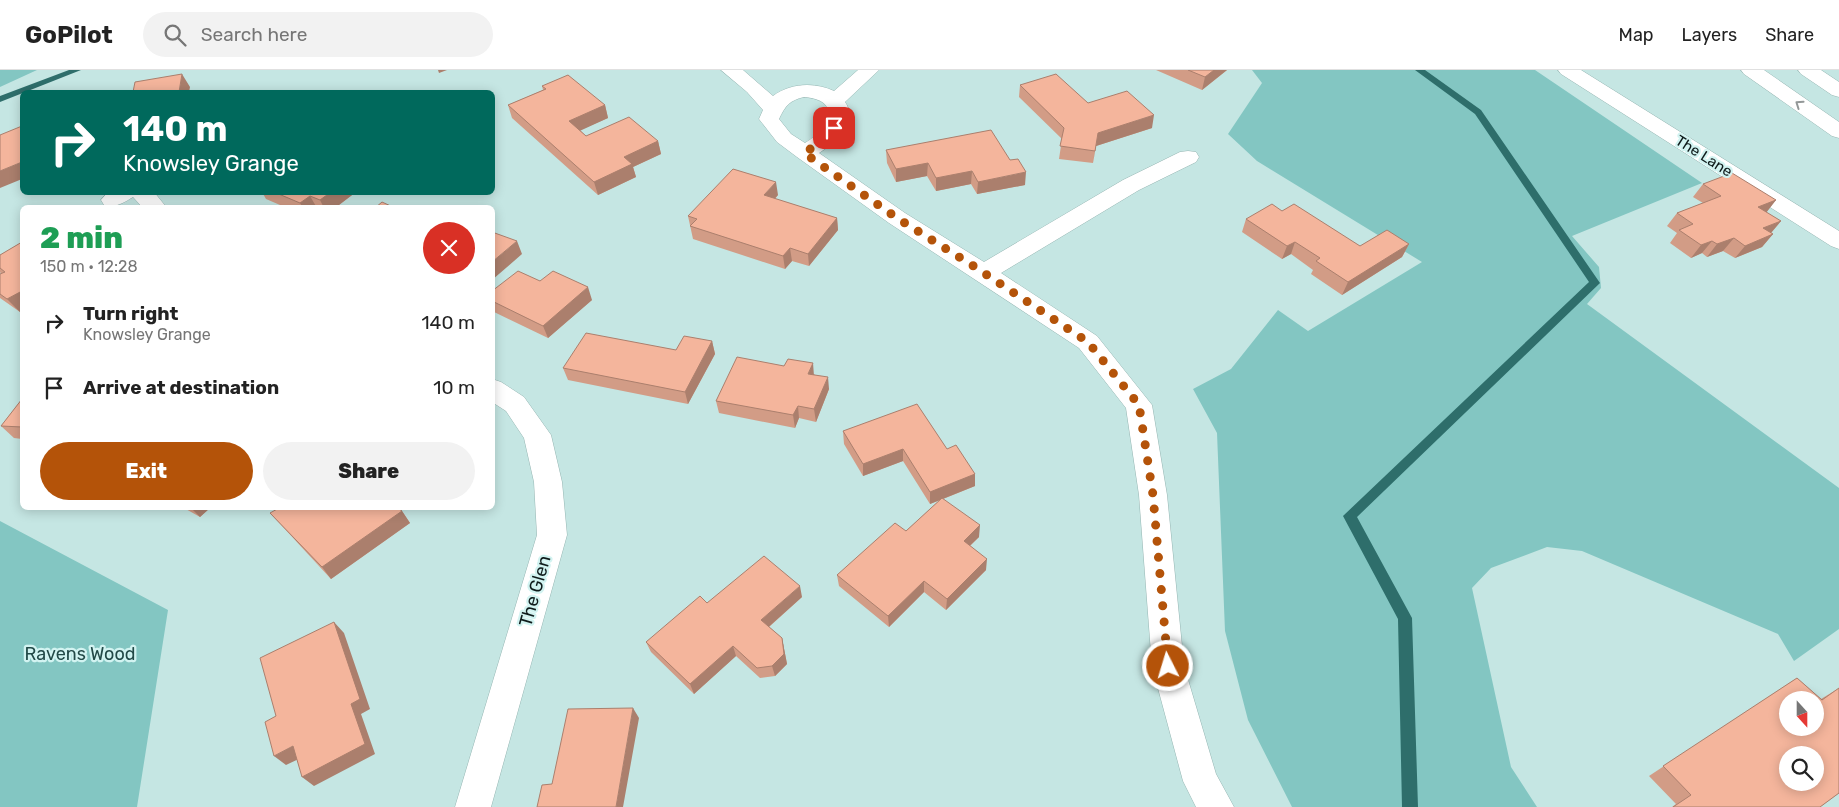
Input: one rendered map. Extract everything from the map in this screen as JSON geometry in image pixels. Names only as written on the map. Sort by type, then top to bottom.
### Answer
[{"type":"main road","points":[[731,70],[754,88],[771,106]]},
{"type":"main road","points":[[838,98],[869,70]]},
{"type":"main road","name":"The Lane","points":[[1568,70],[1839,241]]},
{"type":"main road","points":[[1751,70],[1839,132]]},
{"type":"main road","points":[[1808,70],[1839,91]]},
{"type":"main road","points":[[804,153],[826,139],[840,115],[838,98],[824,86],[819,78],[808,82],[791,84],[779,94],[771,106],[769,120],[784,138],[804,153],[897,218],[1088,342],[1139,405],[1153,495],[1168,666],[1202,782],[1216,807]]},
{"type":"main road","points":[[984,273],[1132,185],[1188,157]]},
{"type":"main road","points":[[145,195],[153,205]]},
{"type":"main road","name":"The Glen","points":[[473,807],[552,535],[548,482],[537,435],[515,404],[495,392]]},
{"type":"green space","points":[[0,70],[37,70],[0,87]]},
{"type":"green space","points":[[1252,70],[1535,70],[1702,183],[1572,236],[1599,267],[1601,288],[1587,304],[1839,488],[1839,629],[1794,661],[1778,634],[1582,551],[1547,547],[1491,568],[1472,588],[1511,767],[1537,807],[1292,807],[1248,720],[1225,631],[1217,433],[1193,389],[1231,369],[1278,310],[1308,331],[1422,262],[1257,161],[1228,134],[1262,83]]},
{"type":"green space","name":"Ravens Wood","points":[[0,521],[168,610],[137,807],[0,807]]},
{"type":"building","points":[[1188,70],[1214,70],[1205,77]]},
{"type":"building","points":[[182,74],[179,90],[133,90],[135,82]]},
{"type":"building","points":[[1056,74],[1088,103],[1127,91],[1154,115],[1098,133],[1095,151],[1060,146],[1064,128],[1020,85]]},
{"type":"building","points":[[568,75],[605,105],[569,121],[586,136],[629,117],[658,141],[624,157],[632,164],[594,182],[508,105],[546,89],[542,86]]},
{"type":"building","points":[[20,127],[20,163],[0,171],[0,135]]},
{"type":"building","points":[[991,130],[1010,160],[1018,159],[1026,172],[978,182],[972,171],[936,178],[928,163],[896,169],[886,150]]},
{"type":"building","points":[[733,169],[776,182],[764,195],[837,218],[808,254],[790,248],[783,256],[690,226],[697,219],[688,216]]},
{"type":"building","points":[[1732,173],[1776,200],[1758,207],[1781,221],[1763,228],[1773,234],[1745,246],[1734,238],[1717,244],[1712,241],[1701,245],[1679,230],[1693,224],[1677,213],[1721,196],[1703,184]]},
{"type":"building","points":[[281,195],[327,195],[320,200],[310,196],[300,203]]},
{"type":"building","points":[[1272,204],[1282,211],[1294,204],[1360,246],[1387,230],[1409,244],[1348,282],[1316,261],[1320,258],[1295,242],[1287,246],[1246,219]]},
{"type":"building","points":[[495,233],[517,241],[495,259]]},
{"type":"building","points":[[20,243],[20,292],[7,299],[0,294],[0,274],[5,272],[0,268],[0,255]]},
{"type":"building","points":[[518,271],[540,281],[553,271],[588,287],[543,326],[495,302],[495,289]]},
{"type":"building","points":[[586,333],[676,350],[684,336],[712,341],[685,392],[563,368]]},
{"type":"building","points":[[737,357],[784,366],[788,359],[813,363],[808,374],[828,377],[814,409],[798,406],[793,415],[716,401]]},
{"type":"building","points":[[20,402],[20,427],[1,426]]},
{"type":"building","points":[[917,404],[947,449],[956,445],[975,474],[930,492],[903,449],[863,464],[843,431]]},
{"type":"building","points":[[942,498],[980,525],[964,541],[987,559],[947,599],[924,581],[888,616],[837,575],[895,523],[906,531]]},
{"type":"building","points":[[275,510],[402,511],[322,567],[270,513]]},
{"type":"building","points":[[764,556],[800,586],[761,620],[782,638],[784,654],[772,666],[757,668],[733,646],[690,684],[646,642],[700,596],[707,603]]},
{"type":"building","points":[[334,622],[360,699],[351,704],[365,744],[302,777],[293,746],[274,756],[265,722],[276,716],[260,658]]},
{"type":"building","points":[[1797,678],[1812,691],[1779,691],[1779,736],[1824,736],[1824,699],[1839,688],[1839,793],[1820,807],[1673,807],[1691,795],[1663,766]]},
{"type":"building","points":[[633,708],[616,807],[537,807],[542,785],[552,784],[568,709]]},
{"type":"waterway","points":[[24,90],[77,70]]},
{"type":"waterway","points":[[1410,807],[1405,618],[1350,516],[1595,283],[1478,112],[1419,70]]},
{"type":"waterway","points":[[0,99],[20,91]]},
{"type":"route","points":[[834,128],[826,139],[804,153],[897,218],[1088,342],[1139,405],[1153,495],[1168,666]]}]
